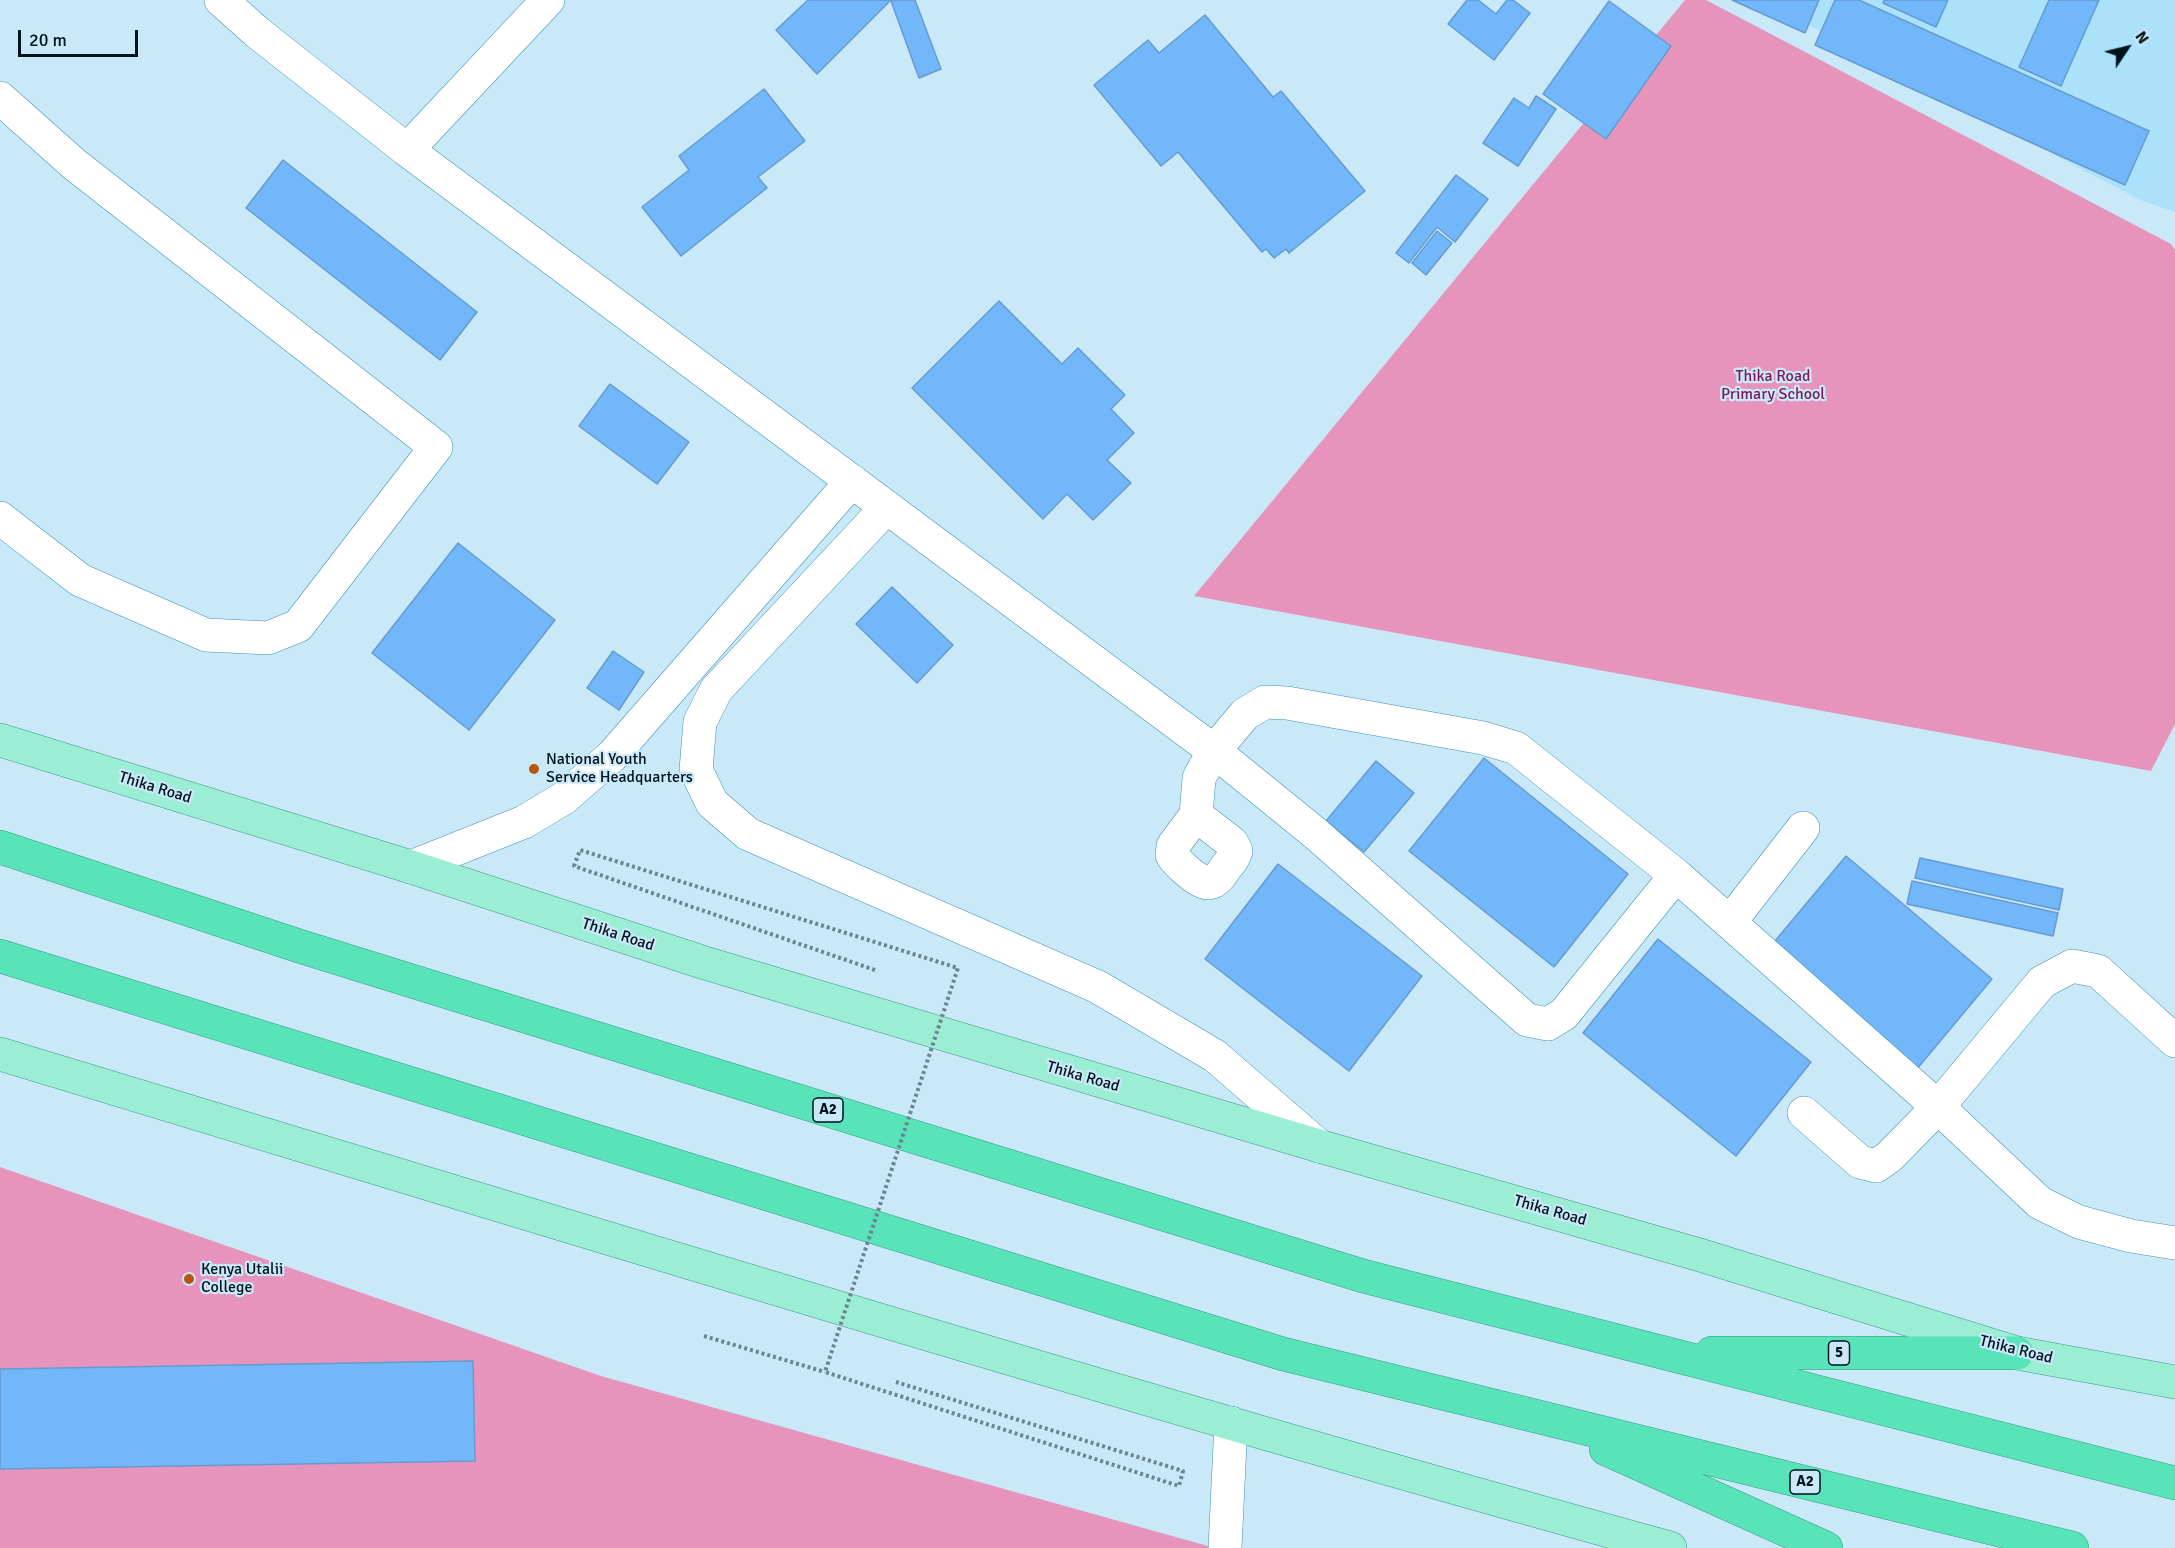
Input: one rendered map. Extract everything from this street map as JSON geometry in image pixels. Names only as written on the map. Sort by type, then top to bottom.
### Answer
[{"type":"highway","name":"A2","points":[[0,847],[299,946],[1363,1276],[2175,1483]]},
{"type":"highway","name":"A2","points":[[0,956],[1283,1354],[2073,1548]]},
{"type":"highway","name":"5","points":[[1662,1353],[2017,1353]]},
{"type":"highway","points":[[1537,1416],[1826,1548]]},
{"type":"main road","name":"Thika Road","points":[[0,740],[411,867],[705,963],[1319,1146],[1700,1255],[2017,1353],[2175,1382]]},
{"type":"main road","points":[[0,1054],[815,1301],[1670,1548]]},
{"type":"street","points":[[220,0],[258,33],[407,150],[1214,751],[1315,833],[1527,1020],[1548,1024],[1564,1014],[1676,875]]},
{"type":"street","points":[[407,150],[548,0]]},
{"type":"street","points":[[0,98],[74,165],[436,447],[298,626],[268,638],[206,635],[81,580],[0,518]]},
{"type":"street","points":[[411,867],[524,822],[564,798],[612,756],[852,481]]},
{"type":"street","points":[[887,507],[716,690],[700,722],[696,770],[712,803],[748,834],[1098,987],[1215,1056],[1319,1146]]},
{"type":"street","points":[[1196,815],[1199,778],[1214,751],[1245,714],[1265,702],[1287,703],[1483,738],[1516,748],[1676,875],[1938,1107],[2040,1203],[2079,1222],[2130,1236],[2175,1243]]},
{"type":"street","points":[[1730,922],[1803,828]]},
{"type":"street","points":[[1804,1113],[1860,1162],[1876,1166],[1889,1157],[1938,1107],[2042,982],[2072,966],[2098,971],[2175,1041]]},
{"type":"street","points":[[1225,1548],[1231,1423]]},
{"type":"path","points":[[825,1372],[958,968],[580,850],[574,866],[875,970]]},
{"type":"path","points":[[704,1336],[825,1372],[1179,1486],[1183,1471],[896,1382]]},
{"type":"shaded area","points":[[1762,0],[2175,0],[2175,212],[2140,200]]},
{"type":"green space","name":"Thika Road Primary School","points":[[1685,0],[1706,0],[2171,244],[2175,250],[2175,724],[2151,771],[1194,596]]},
{"type":"green space","name":"Kenya Utalii College","points":[[0,1167],[601,1376],[1215,1548],[0,1548]]},
{"type":"building","points":[[808,0],[891,0],[817,74],[776,30]]},
{"type":"building","points":[[915,0],[941,69],[919,78],[891,1]]},
{"type":"building","points":[[1467,0],[1478,0],[1496,14],[1507,0],[1513,0],[1530,13],[1494,60],[1448,24]]},
{"type":"building","points":[[1732,0],[1819,0],[1805,33]]},
{"type":"building","points":[[1835,0],[1859,0],[2149,131],[2125,185],[1815,45]]},
{"type":"building","points":[[1884,0],[1948,0],[1936,27],[1883,3]]},
{"type":"building","points":[[2049,0],[2099,0],[2061,86],[2019,67]]},
{"type":"building","points":[[1609,1],[1671,46],[1606,139],[1543,94]]},
{"type":"building","points":[[1205,15],[1273,97],[1281,91],[1365,191],[1289,253],[1286,249],[1274,258],[1266,249],[1262,252],[1178,152],[1161,166],[1094,85],[1148,40],[1159,53]]},
{"type":"building","points":[[764,89],[805,141],[758,177],[767,188],[681,256],[642,207],[689,170],[679,156]]},
{"type":"building","points":[[1536,96],[1556,109],[1518,166],[1483,143],[1514,98],[1529,108]]},
{"type":"building","points":[[283,160],[477,312],[440,360],[246,208]]},
{"type":"building","points":[[1456,175],[1488,199],[1455,242],[1437,227],[1409,263],[1396,253]]},
{"type":"building","points":[[1437,231],[1452,243],[1426,275],[1412,263]]},
{"type":"building","points":[[999,301],[1062,364],[1078,348],[1125,395],[1111,409],[1134,433],[1107,460],[1131,483],[1093,520],[1067,494],[1043,519],[912,388]]},
{"type":"building","points":[[610,384],[689,442],[657,484],[579,426]]},
{"type":"building","points":[[458,543],[555,620],[469,730],[372,653]]},
{"type":"building","points":[[892,587],[953,645],[917,683],[856,624]]},
{"type":"building","points":[[613,651],[644,672],[619,710],[587,688]]},
{"type":"building","points":[[1484,758],[1628,874],[1554,967],[1409,851]]},
{"type":"building","points":[[1376,761],[1414,793],[1364,852],[1326,821]]},
{"type":"building","points":[[1846,856],[1992,979],[1916,1070],[1770,947]]},
{"type":"building","points":[[1920,858],[2063,889],[2059,910],[1915,878]]},
{"type":"building","points":[[1278,864],[1422,976],[1349,1071],[1205,959]]},
{"type":"building","points":[[1912,881],[2058,913],[2053,936],[1907,904]]},
{"type":"building","points":[[1658,939],[1811,1062],[1736,1156],[1583,1033]]},
{"type":"building","points":[[473,1361],[475,1461],[0,1469],[0,1369]]},
{"type":"place","name":"National Youth Service Headquarters","points":[[534,769]]},
{"type":"place","name":"Kenya Utalii College","points":[[189,1279]]}]
